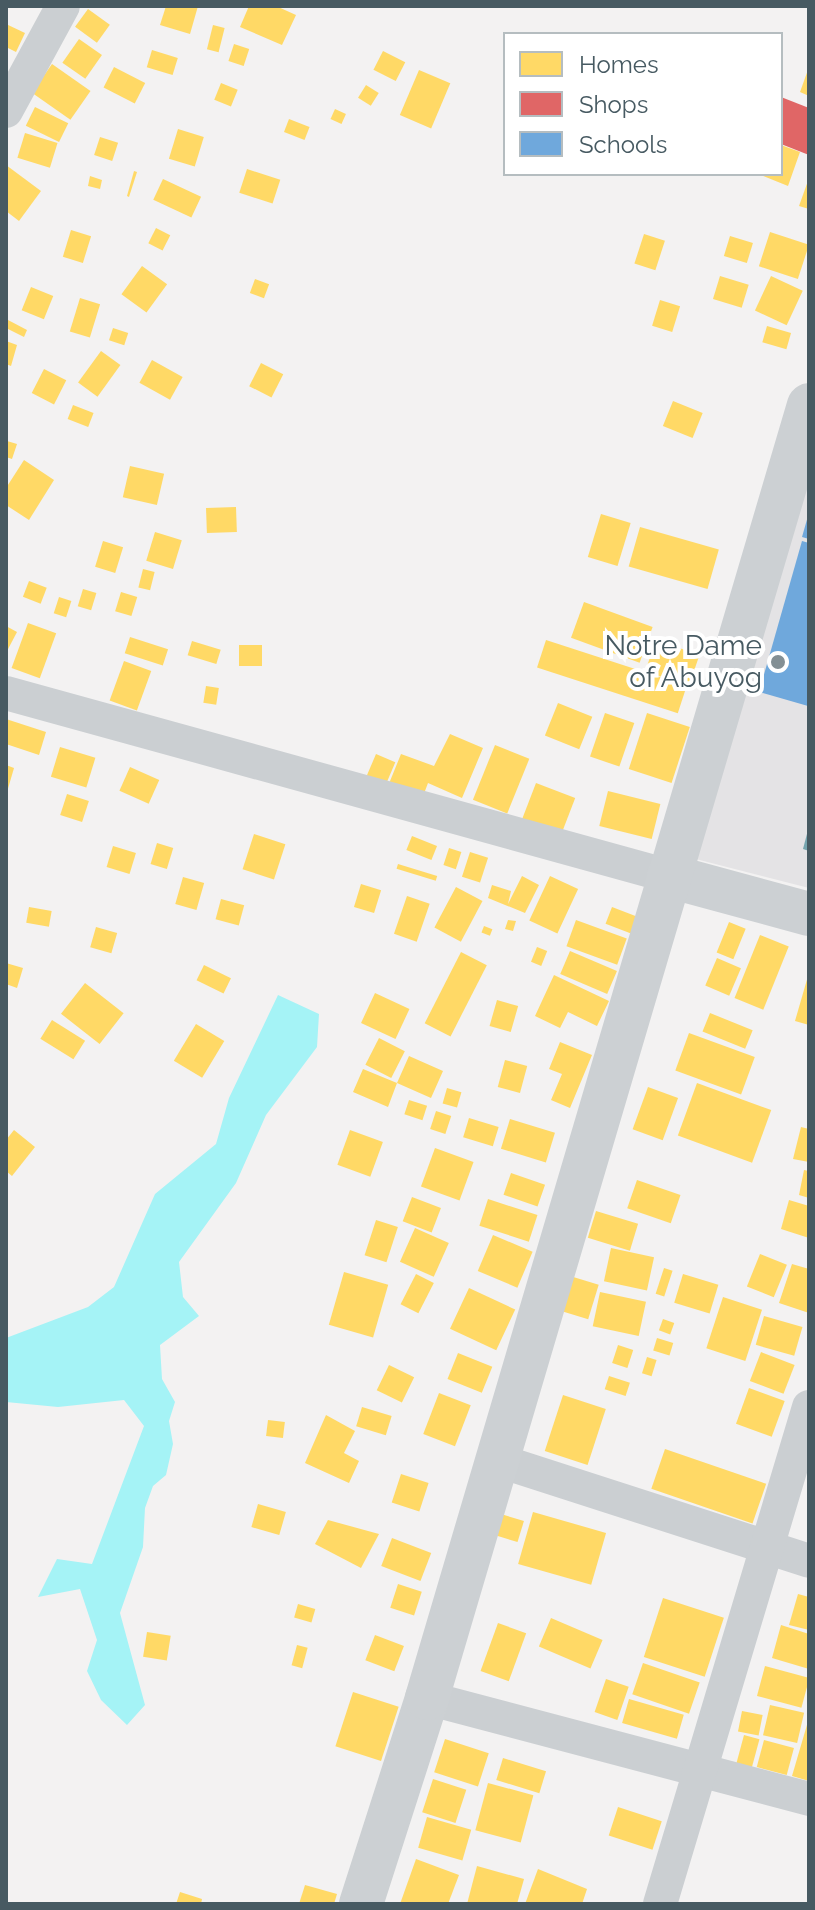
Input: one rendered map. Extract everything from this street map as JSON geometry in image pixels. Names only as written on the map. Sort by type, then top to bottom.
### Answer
[{"type":"street","points":[[6,111],[63,6]]},
{"type":"street","points":[[361,1904],[427,1698],[809,405]]},
{"type":"street","points":[[6,693],[809,914]]},
{"type":"street","points":[[660,1904],[697,1772],[809,1407]]},
{"type":"street","points":[[497,1460],[809,1561]]},
{"type":"street","points":[[427,1698],[697,1772],[809,1799]]},
{"type":"shaded area","name":"Notre Dame of Abuyog","points":[[809,469],[809,888],[684,856]]},
{"type":"water","points":[[278,995],[319,1014],[317,1047],[266,1115],[236,1183],[179,1262],[183,1297],[199,1316],[160,1345],[162,1379],[175,1402],[169,1421],[173,1444],[166,1475],[153,1486],[145,1508],[143,1547],[120,1613],[145,1705],[127,1725],[101,1700],[87,1671],[97,1640],[80,1589],[38,1597],[57,1559],[92,1564],[144,1426],[124,1400],[58,1407],[6,1402],[6,1338],[88,1307],[114,1287],[155,1194],[216,1144],[229,1098]]},
{"type":"building: Homes","points":[[166,6],[198,6],[190,34],[160,25]]},
{"type":"building: Homes","points":[[249,6],[276,6],[296,15],[282,45],[240,27]]},
{"type":"building: Homes","points":[[88,9],[110,25],[97,43],[75,27]]},
{"type":"building: Homes","points":[[6,24],[25,33],[16,52],[6,47]]},
{"type":"building: Homes","points":[[213,25],[225,28],[219,52],[207,49]]},
{"type":"building: Homes","points":[[79,39],[102,55],[85,79],[62,63]]},
{"type":"building: Homes","points":[[234,44],[249,49],[244,66],[228,61]]},
{"type":"building: Homes","points":[[152,50],[178,58],[173,75],[147,67]]},
{"type":"building: Homes","points":[[383,51],[405,62],[396,81],[373,70]]},
{"type":"building: Homes","points":[[52,64],[91,91],[70,120],[32,93]]},
{"type":"building: Homes","points":[[114,67],[145,83],[135,103],[104,87]]},
{"type":"building: Homes","points":[[809,67],[809,96],[800,92]]},
{"type":"building: Homes","points":[[419,70],[450,83],[431,128],[400,115]]},
{"type":"building: Homes","points":[[221,83],[238,90],[231,106],[214,100]]},
{"type":"building: Homes","points":[[366,85],[379,93],[371,106],[358,98]]},
{"type":"building: Homes","points":[[35,107],[68,123],[59,142],[26,126]]},
{"type":"building: Homes","points":[[335,109],[346,114],[341,124],[331,119]]},
{"type":"building: Homes","points":[[289,119],[310,127],[305,140],[284,132]]},
{"type":"building: Homes","points":[[178,129],[204,137],[195,167],[169,159]]},
{"type":"building: Homes","points":[[25,133],[58,143],[50,168],[17,158]]},
{"type":"building: Homes","points":[[100,137],[118,143],[112,161],[94,155]]},
{"type":"building: Homes","points":[[783,146],[800,152],[788,186],[763,176],[783,176]]},
{"type":"building: Homes","points":[[6,165],[41,191],[19,221],[6,211]]},
{"type":"building: Homes","points":[[247,169],[280,180],[273,204],[239,193]]},
{"type":"building: Homes","points":[[134,171],[137,172],[129,197],[127,196]]},
{"type":"building: Homes","points":[[90,176],[102,180],[100,189],[88,186]]},
{"type":"building: Homes","points":[[809,178],[809,209],[799,206]]},
{"type":"building: Homes","points":[[163,179],[201,197],[191,218],[153,200]]},
{"type":"building: Homes","points":[[156,228],[170,235],[163,250],[148,243]]},
{"type":"building: Homes","points":[[71,230],[91,236],[83,263],[63,257]]},
{"type":"building: Homes","points":[[770,232],[809,245],[798,279],[759,266]]},
{"type":"building: Homes","points":[[644,234],[665,241],[655,270],[634,263]]},
{"type":"building: Homes","points":[[730,236],[753,243],[747,263],[724,256]]},
{"type":"building: Homes","points":[[142,266],[167,284],[147,313],[121,294]]},
{"type":"building: Homes","points":[[720,276],[749,285],[742,308],[713,299]]},
{"type":"building: Homes","points":[[771,276],[803,291],[787,325],[755,310]]},
{"type":"building: Homes","points":[[255,279],[269,284],[264,298],[250,293]]},
{"type":"building: Homes","points":[[31,287],[53,296],[44,319],[22,310]]},
{"type":"building: Homes","points":[[80,298],[100,304],[90,338],[70,331]]},
{"type":"building: Homes","points":[[660,300],[680,306],[672,332],[652,326]]},
{"type":"building: Homes","points":[[8,320],[27,330],[24,337],[6,328]]},
{"type":"building: Homes","points":[[767,326],[791,333],[786,349],[762,342]]},
{"type":"building: Homes","points":[[113,328],[128,333],[124,345],[109,340]]},
{"type":"building: Homes","points":[[6,341],[17,345],[11,366],[6,364]]},
{"type":"building: Homes","points":[[101,351],[120,365],[97,397],[78,383]]},
{"type":"building: Homes","points":[[152,360],[183,377],[170,400],[139,383]]},
{"type":"building: Homes","points":[[261,363],[283,374],[271,398],[249,386]]},
{"type":"building: Homes","points":[[44,369],[66,380],[54,404],[32,393]]},
{"type":"building: Homes","points":[[673,401],[703,413],[693,438],[663,426]]},
{"type":"building: Homes","points":[[73,405],[94,413],[88,427],[68,419]]},
{"type":"building: Homes","points":[[7,441],[17,444],[12,459],[6,457]]},
{"type":"building: Homes","points":[[24,460],[54,480],[29,520],[6,505],[6,488]]},
{"type":"building: Homes","points":[[130,466],[164,474],[157,505],[123,497]]},
{"type":"building: Homes","points":[[236,507],[237,532],[207,533],[206,508]]},
{"type":"building: Homes","points":[[601,514],[631,523],[617,566],[588,557]]},
{"type":"building: Homes","points":[[640,527],[719,550],[708,589],[629,566]]},
{"type":"building: Homes","points":[[155,532],[182,540],[173,569],[146,561]]},
{"type":"building: Homes","points":[[103,541],[123,547],[115,573],[95,567]]},
{"type":"building: Homes","points":[[143,569],[155,572],[150,590],[138,587]]},
{"type":"building: Homes","points":[[29,581],[47,588],[41,604],[23,597]]},
{"type":"building: Homes","points":[[83,589],[96,593],[91,610],[78,606]]},
{"type":"building: Homes","points":[[121,592],[137,597],[131,616],[115,611]]},
{"type":"building: Homes","points":[[59,597],[71,601],[66,617],[54,613]]},
{"type":"building: Homes","points":[[584,602],[653,627],[640,663],[571,638]]},
{"type":"building: Homes","points":[[28,623],[56,633],[40,678],[12,668]]},
{"type":"building: Homes","points":[[6,626],[17,632],[6,653]]},
{"type":"building: Homes","points":[[130,637],[168,649],[163,666],[125,653]]},
{"type":"building: Homes","points":[[546,640],[687,686],[678,713],[537,668]]},
{"type":"building: Homes","points":[[656,640],[699,655],[689,686],[645,671]]},
{"type":"building: Homes","points":[[192,641],[221,650],[216,664],[188,655]]},
{"type":"building: Homes","points":[[239,645],[262,645],[262,666],[239,666]]},
{"type":"building: Homes","points":[[124,661],[151,671],[137,710],[110,700]]},
{"type":"building: Homes","points":[[206,686],[219,688],[216,705],[203,703]]},
{"type":"building: Homes","points":[[558,703],[592,717],[579,749],[545,735]]},
{"type":"building: Homes","points":[[605,713],[634,723],[619,767],[590,756]]},
{"type":"building: Homes","points":[[647,713],[690,727],[672,783],[629,769]]},
{"type":"building: Homes","points":[[6,719],[46,732],[39,755],[6,744]]},
{"type":"building: Homes","points":[[450,734],[483,748],[462,798],[428,783],[422,799],[388,786],[401,754],[434,766]]},
{"type":"building: Homes","points":[[495,745],[529,759],[507,814],[473,800]]},
{"type":"building: Homes","points":[[60,747],[95,758],[86,787],[51,777]]},
{"type":"building: Homes","points":[[376,754],[395,762],[384,790],[364,782]]},
{"type":"building: Homes","points":[[6,765],[14,768],[7,792],[6,792]]},
{"type":"building: Homes","points":[[130,767],[159,780],[149,804],[119,791]]},
{"type":"building: Homes","points":[[536,783],[575,798],[561,836],[521,821]]},
{"type":"building: Homes","points":[[608,791],[660,804],[652,839],[599,826]]},
{"type":"building: Homes","points":[[67,794],[89,801],[82,822],[60,815]]},
{"type":"building: Homes","points":[[254,834],[285,844],[274,879],[243,869]]},
{"type":"building: Homes","points":[[412,836],[437,846],[431,860],[406,850]]},
{"type":"building: Homes","points":[[157,843],[173,848],[167,869],[151,864]]},
{"type":"building: Homes","points":[[113,846],[136,853],[130,874],[107,867]]},
{"type":"building: Homes","points":[[449,848],[461,852],[456,869],[443,865]]},
{"type":"building: Homes","points":[[470,852],[488,858],[480,883],[462,877]]},
{"type":"building: Homes","points":[[398,864],[437,876],[436,881],[397,869]]},
{"type":"building: Homes","points":[[522,876],[539,885],[525,913],[488,898],[492,885],[511,891],[508,904]]},
{"type":"building: Homes","points":[[550,876],[578,889],[557,934],[529,920]]},
{"type":"building: Homes","points":[[183,877],[204,883],[196,910],[175,904]]},
{"type":"building: Homes","points":[[361,884],[381,890],[374,913],[354,907]]},
{"type":"building: Homes","points":[[456,887],[482,901],[461,942],[434,928]]},
{"type":"building: Homes","points":[[407,896],[430,904],[417,942],[394,934]]},
{"type":"building: Homes","points":[[221,899],[244,905],[239,925],[216,919]]},
{"type":"building: Homes","points":[[29,907],[52,911],[49,927],[26,923]]},
{"type":"building: Homes","points":[[612,907],[640,918],[634,935],[606,924]]},
{"type":"building: Homes","points":[[508,920],[516,921],[513,931],[505,929]]},
{"type":"building: Homes","points":[[576,920],[627,938],[617,965],[566,946]]},
{"type":"building: Homes","points":[[729,922],[746,929],[733,959],[717,953]]},
{"type":"building: Homes","points":[[484,926],[492,929],[490,936],[481,933]]},
{"type":"building: Homes","points":[[96,927],[117,933],[111,953],[90,947]]},
{"type":"building: Homes","points":[[760,935],[789,947],[763,1010],[735,998]]},
{"type":"building: Homes","points":[[537,947],[547,951],[541,966],[531,962]]},
{"type":"building: Homes","points":[[570,951],[617,971],[607,994],[560,974]]},
{"type":"building: Homes","points":[[461,952],[487,965],[451,1036],[425,1023]]},
{"type":"building: Homes","points":[[717,958],[741,968],[729,996],[705,986]]},
{"type":"building: Homes","points":[[6,963],[23,968],[17,988],[6,984]]},
{"type":"building: Homes","points":[[204,965],[231,978],[224,993],[197,980]]},
{"type":"building: Homes","points":[[554,975],[609,1001],[597,1026],[568,1012],[560,1028],[535,1016]]},
{"type":"building: Homes","points":[[809,976],[809,1025],[795,1021]]},
{"type":"building: Homes","points":[[85,983],[124,1013],[100,1044],[61,1014]]},
{"type":"building: Homes","points":[[375,993],[409,1009],[395,1039],[361,1023]]},
{"type":"building: Homes","points":[[497,1000],[518,1006],[511,1032],[490,1026]]},
{"type":"building: Homes","points":[[710,1013],[753,1030],[745,1049],[703,1032]]},
{"type":"building: Homes","points":[[52,1020],[85,1041],[73,1059],[40,1039]]},
{"type":"building: Homes","points":[[196,1024],[224,1041],[202,1078],[174,1061]]},
{"type":"building: Homes","points":[[689,1033],[755,1057],[741,1095],[675,1071]]},
{"type":"building: Homes","points":[[379,1038],[405,1051],[391,1078],[365,1065]]},
{"type":"building: Homes","points":[[560,1042],[592,1055],[570,1108],[551,1100],[562,1074],[549,1069]]},
{"type":"building: Homes","points":[[409,1056],[443,1071],[431,1098],[397,1083]]},
{"type":"building: Homes","points":[[505,1060],[527,1066],[520,1093],[498,1087]]},
{"type":"building: Homes","points":[[363,1069],[397,1083],[388,1107],[353,1092]]},
{"type":"building: Homes","points":[[697,1083],[771,1110],[752,1163],[678,1136]]},
{"type":"building: Homes","points":[[648,1087],[678,1098],[663,1140],[633,1129]]},
{"type":"building: Homes","points":[[447,1088],[461,1092],[457,1108],[443,1103]]},
{"type":"building: Homes","points":[[409,1100],[427,1106],[422,1120],[404,1114]]},
{"type":"building: Homes","points":[[436,1111],[451,1116],[445,1134],[430,1129]]},
{"type":"building: Homes","points":[[469,1118],[499,1127],[493,1146],[463,1137]]},
{"type":"building: Homes","points":[[510,1119],[555,1133],[546,1162],[501,1149]]},
{"type":"building: Homes","points":[[801,1127],[809,1129],[809,1162],[793,1159]]},
{"type":"building: Homes","points":[[14,1130],[35,1147],[12,1176],[6,1171],[6,1140]]},
{"type":"building: Homes","points":[[350,1130],[383,1142],[370,1177],[337,1165]]},
{"type":"building: Homes","points":[[435,1148],[474,1162],[460,1201],[421,1187]]},
{"type":"building: Homes","points":[[804,1170],[809,1171],[809,1198],[799,1195]]},
{"type":"building: Homes","points":[[511,1173],[545,1185],[538,1206],[504,1195]]},
{"type":"building: Homes","points":[[637,1180],[680,1195],[671,1223],[627,1208]]},
{"type":"building: Homes","points":[[412,1197],[441,1208],[432,1232],[403,1221]]},
{"type":"building: Homes","points":[[488,1199],[537,1215],[529,1242],[479,1226]]},
{"type":"building: Homes","points":[[789,1200],[809,1206],[809,1238],[781,1229]]},
{"type":"building: Homes","points":[[596,1211],[638,1224],[630,1251],[588,1238]]},
{"type":"building: Homes","points":[[376,1220],[398,1227],[386,1262],[365,1255]]},
{"type":"building: Homes","points":[[415,1228],[449,1243],[434,1277],[400,1262]]},
{"type":"building: Homes","points":[[493,1235],[533,1252],[517,1288],[478,1271]]},
{"type":"building: Homes","points":[[611,1248],[654,1257],[647,1290],[604,1281]]},
{"type":"building: Homes","points":[[760,1254],[787,1265],[774,1297],[747,1286]]},
{"type":"building: Homes","points":[[792,1264],[809,1269],[809,1313],[779,1303]]},
{"type":"building: Homes","points":[[664,1268],[673,1271],[664,1296],[656,1294]]},
{"type":"building: Homes","points":[[344,1272],[388,1285],[373,1338],[329,1325]]},
{"type":"building: Homes","points":[[416,1274],[434,1283],[418,1313],[401,1304]]},
{"type":"building: Homes","points":[[683,1274],[718,1285],[710,1314],[674,1303]]},
{"type":"building: Homes","points":[[570,1276],[599,1285],[588,1319],[559,1310]]},
{"type":"building: Homes","points":[[469,1288],[515,1310],[496,1350],[450,1329]]},
{"type":"building: Homes","points":[[600,1292],[646,1302],[639,1336],[593,1326]]},
{"type":"building: Homes","points":[[723,1297],[762,1310],[745,1361],[706,1348]]},
{"type":"building: Homes","points":[[764,1316],[802,1327],[794,1356],[756,1345]]},
{"type":"building: Homes","points":[[663,1319],[674,1323],[670,1334],[659,1330]]},
{"type":"building: Homes","points":[[657,1338],[673,1343],[669,1355],[653,1350]]},
{"type":"building: Homes","points":[[618,1345],[633,1350],[627,1368],[612,1363]]},
{"type":"building: Homes","points":[[761,1352],[795,1365],[783,1394],[750,1381]]},
{"type":"building: Homes","points":[[458,1353],[492,1367],[482,1393],[448,1379]]},
{"type":"building: Homes","points":[[647,1357],[657,1360],[652,1376],[642,1373]]},
{"type":"building: Homes","points":[[389,1365],[414,1377],[402,1402],[377,1390]]},
{"type":"building: Homes","points":[[609,1376],[630,1383],[626,1396],[605,1389]]},
{"type":"building: Homes","points":[[749,1388],[785,1401],[772,1437],[736,1424]]},
{"type":"building: Homes","points":[[439,1393],[471,1405],[455,1446],[423,1434]]},
{"type":"building: Homes","points":[[563,1395],[606,1409],[588,1465],[545,1451]]},
{"type":"building: Homes","points":[[362,1407],[392,1416],[386,1435],[356,1426]]},
{"type":"building: Homes","points":[[326,1415],[355,1431],[344,1453],[359,1461],[349,1483],[305,1463]]},
{"type":"building: Homes","points":[[268,1420],[285,1422],[283,1438],[266,1436]]},
{"type":"building: Homes","points":[[665,1449],[766,1484],[752,1524],[651,1489]]},
{"type":"building: Homes","points":[[401,1474],[429,1483],[419,1511],[392,1503]]},
{"type":"building: Homes","points":[[258,1504],[286,1512],[279,1535],[251,1527]]},
{"type":"building: Homes","points":[[533,1512],[606,1533],[591,1585],[518,1564]]},
{"type":"building: Homes","points":[[501,1514],[524,1521],[518,1542],[495,1535]]},
{"type":"building: Homes","points":[[328,1520],[379,1534],[361,1568],[315,1544]]},
{"type":"building: Homes","points":[[392,1538],[431,1553],[420,1581],[381,1566]]},
{"type":"building: Homes","points":[[398,1584],[422,1592],[414,1616],[390,1608]]},
{"type":"building: Homes","points":[[798,1594],[809,1597],[809,1630],[789,1625]]},
{"type":"building: Homes","points":[[663,1598],[724,1618],[705,1677],[644,1657]]},
{"type":"building: Homes","points":[[298,1604],[315,1609],[311,1622],[294,1617]]},
{"type":"building: Homes","points":[[551,1618],[603,1640],[590,1668],[539,1647]]},
{"type":"building: Homes","points":[[498,1623],[526,1633],[509,1681],[481,1671]]},
{"type":"building: Homes","points":[[781,1625],[809,1634],[809,1669],[772,1658]]},
{"type":"building: Homes","points":[[147,1632],[171,1636],[167,1660],[143,1657]]},
{"type":"building: Homes","points":[[375,1635],[404,1646],[394,1671],[365,1660]]},
{"type":"building: Homes","points":[[297,1645],[308,1648],[302,1668],[292,1665]]},
{"type":"building: Homes","points":[[643,1663],[700,1683],[689,1714],[632,1694]]},
{"type":"building: Homes","points":[[765,1666],[809,1678],[801,1708],[757,1696]]},
{"type":"building: Homes","points":[[606,1679],[629,1687],[617,1720],[595,1712]]},
{"type":"building: Homes","points":[[353,1692],[399,1707],[381,1761],[335,1746]]},
{"type":"building: Homes","points":[[629,1699],[684,1715],[677,1739],[622,1723]]},
{"type":"building: Homes","points":[[770,1705],[804,1713],[797,1743],[763,1735]]},
{"type":"building: Homes","points":[[742,1711],[763,1715],[759,1736],[738,1732]]},
{"type":"building: Homes","points":[[809,1718],[809,1781],[792,1776]]},
{"type":"building: Homes","points":[[744,1735],[759,1739],[752,1768],[736,1764]]},
{"type":"building: Homes","points":[[445,1739],[489,1753],[478,1787],[434,1772]]},
{"type":"building: Homes","points":[[764,1740],[794,1748],[787,1775],[757,1767]]},
{"type":"building: Homes","points":[[503,1758],[546,1771],[539,1793],[496,1780]]},
{"type":"building: Homes","points":[[433,1779],[466,1790],[455,1823],[422,1812]]},
{"type":"building: Homes","points":[[488,1783],[533,1795],[521,1842],[475,1830]]},
{"type":"building: Homes","points":[[618,1807],[662,1821],[652,1850],[609,1836]]},
{"type":"building: Homes","points":[[427,1817],[471,1830],[462,1860],[418,1848]]},
{"type":"building: Homes","points":[[416,1859],[459,1875],[448,1904],[400,1904]]},
{"type":"building: Homes","points":[[477,1866],[524,1879],[517,1904],[467,1904]]},
{"type":"building: Homes","points":[[538,1869],[587,1889],[582,1904],[525,1904]]},
{"type":"building: Homes","points":[[305,1885],[337,1894],[334,1904],[299,1904]]},
{"type":"building: Homes","points":[[180,1892],[202,1899],[201,1904],[176,1904]]},
{"type":"building: Shops","points":[[783,98],[809,108],[809,155],[783,145]]},
{"type":"building: Schools","points":[[809,516],[809,539],[802,537]]},
{"type":"building: Schools","points":[[802,541],[809,543],[808,706],[759,692]]},
{"type":"building: Public","points":[[809,830],[809,851],[803,849]]},
{"type":"place","name":"Notre Dame of Abuyog","points":[[778,662]]}]
